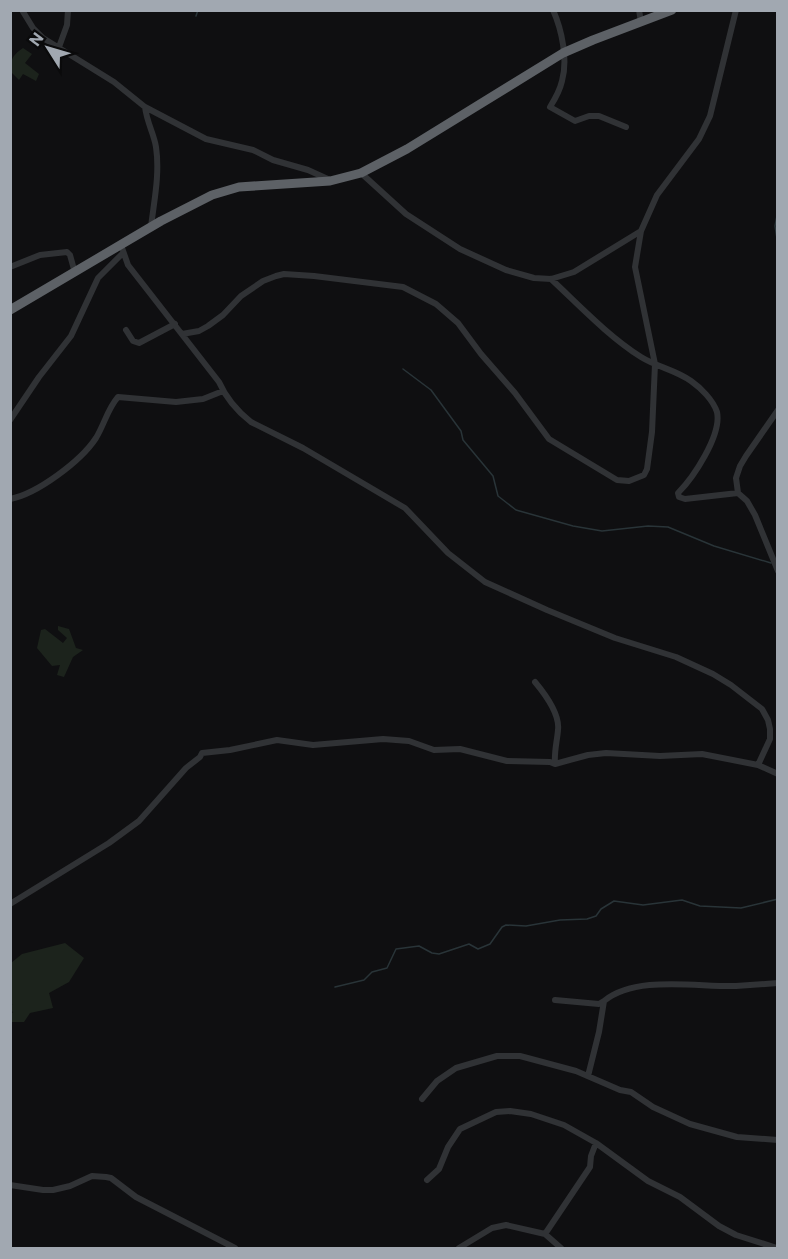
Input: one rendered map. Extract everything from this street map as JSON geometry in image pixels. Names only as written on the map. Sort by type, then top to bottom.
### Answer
[{"type":"highway","points":[[10,310],[122,249],[151,227],[184,208],[225,190],[262,184],[330,181],[361,173],[406,149],[564,53],[672,10]]},
{"type":"street","points":[[22,10],[33,28],[43,38],[114,82],[145,107],[206,139],[253,150],[273,160],[308,170],[330,181]]},
{"type":"street","points":[[59,47],[67,25],[68,10]]},
{"type":"street","points":[[553,10],[564,53],[563,78],[550,107],[577,122],[586,117],[599,116],[626,127]]},
{"type":"street","points":[[639,10],[641,22]]},
{"type":"street","points":[[182,334],[199,331],[208,326],[223,315],[241,296],[262,281],[284,274],[403,287],[436,304],[458,323],[549,439],[612,478],[626,482],[644,476],[652,432],[655,364],[635,267],[641,231],[657,195],[705,128],[736,10]]},
{"type":"street","points":[[145,107],[147,122],[155,141],[157,158],[151,227]]},
{"type":"street","points":[[361,173],[405,214],[451,244],[506,270],[534,278],[551,279],[574,272],[641,231]]},
{"type":"street","points":[[10,420],[39,377],[71,336],[98,278],[122,249],[128,265],[139,280],[219,382],[223,392],[251,422],[303,448],[405,508],[448,553],[485,582],[615,638],[676,657],[732,685],[762,709],[768,720],[770,740],[758,765]]},
{"type":"street","points":[[10,267],[40,255],[67,252],[75,273]]},
{"type":"street","points":[[551,279],[642,358],[692,381],[702,389],[716,411],[717,420],[704,459],[678,494],[679,497],[685,499],[738,493]]},
{"type":"street","points":[[126,330],[133,341],[140,343],[175,324]]},
{"type":"street","points":[[10,499],[38,488],[88,448],[118,397],[183,402],[203,399],[223,392]]},
{"type":"street","points":[[777,410],[740,466],[736,478],[738,493],[747,501],[754,514],[777,572]]},
{"type":"street","points":[[535,682],[546,696],[558,721],[554,751],[555,764]]},
{"type":"street","points":[[10,904],[109,843],[139,821],[202,753],[230,750],[262,742],[277,740],[313,745],[383,739],[409,741],[434,750],[460,749],[507,761],[555,764],[588,755],[606,753],[660,756],[702,754],[758,765],[777,774]]},
{"type":"street","points":[[555,1000],[599,1004],[616,993],[639,986],[735,986],[777,983]]},
{"type":"street","points":[[588,1076],[604,1001]]},
{"type":"street","points":[[422,1099],[437,1081],[456,1068],[497,1056],[520,1056],[588,1076],[620,1090],[631,1092],[653,1107],[690,1124],[737,1137],[777,1140]]},
{"type":"street","points":[[427,1180],[440,1169],[448,1147],[460,1129],[496,1112],[510,1111],[549,1119],[564,1125],[596,1143],[648,1181],[680,1197],[719,1226],[736,1235],[777,1248]]},
{"type":"street","points":[[545,1234],[588,1172],[596,1143]]},
{"type":"street","points":[[10,1185],[53,1190],[96,1175],[106,1176],[136,1197],[235,1248]]},
{"type":"street","points":[[459,1248],[499,1225],[516,1226],[545,1234],[561,1248]]},
{"type":"shaded area","points":[[23,48],[32,54],[25,63],[39,74],[36,81],[23,74],[19,80],[11,72],[13,58]]},
{"type":"shaded area","points":[[58,626],[69,629],[76,648],[83,650],[73,657],[64,677],[57,675],[60,665],[52,666],[37,648],[41,630],[45,629],[63,643],[67,638],[58,630]]},
{"type":"shaded area","points":[[65,943],[84,958],[69,982],[49,993],[53,1008],[30,1013],[24,1022],[12,1022],[11,963],[22,954]]},
{"type":"waterway","points":[[196,16],[198,10]]},
{"type":"waterway","points":[[778,211],[775,226],[778,245]]},
{"type":"waterway","points":[[403,369],[431,390],[461,431],[463,440],[493,476],[498,496],[516,510],[573,526],[602,531],[648,526],[668,527],[714,546],[771,563]]},
{"type":"waterway","points":[[335,987],[364,980],[372,972],[387,968],[396,949],[419,946],[439,954],[469,944],[478,949],[490,944],[506,925],[526,926],[560,920],[587,919],[596,916],[601,909],[614,901],[643,905],[682,900],[700,906],[741,908],[778,899]]}]
